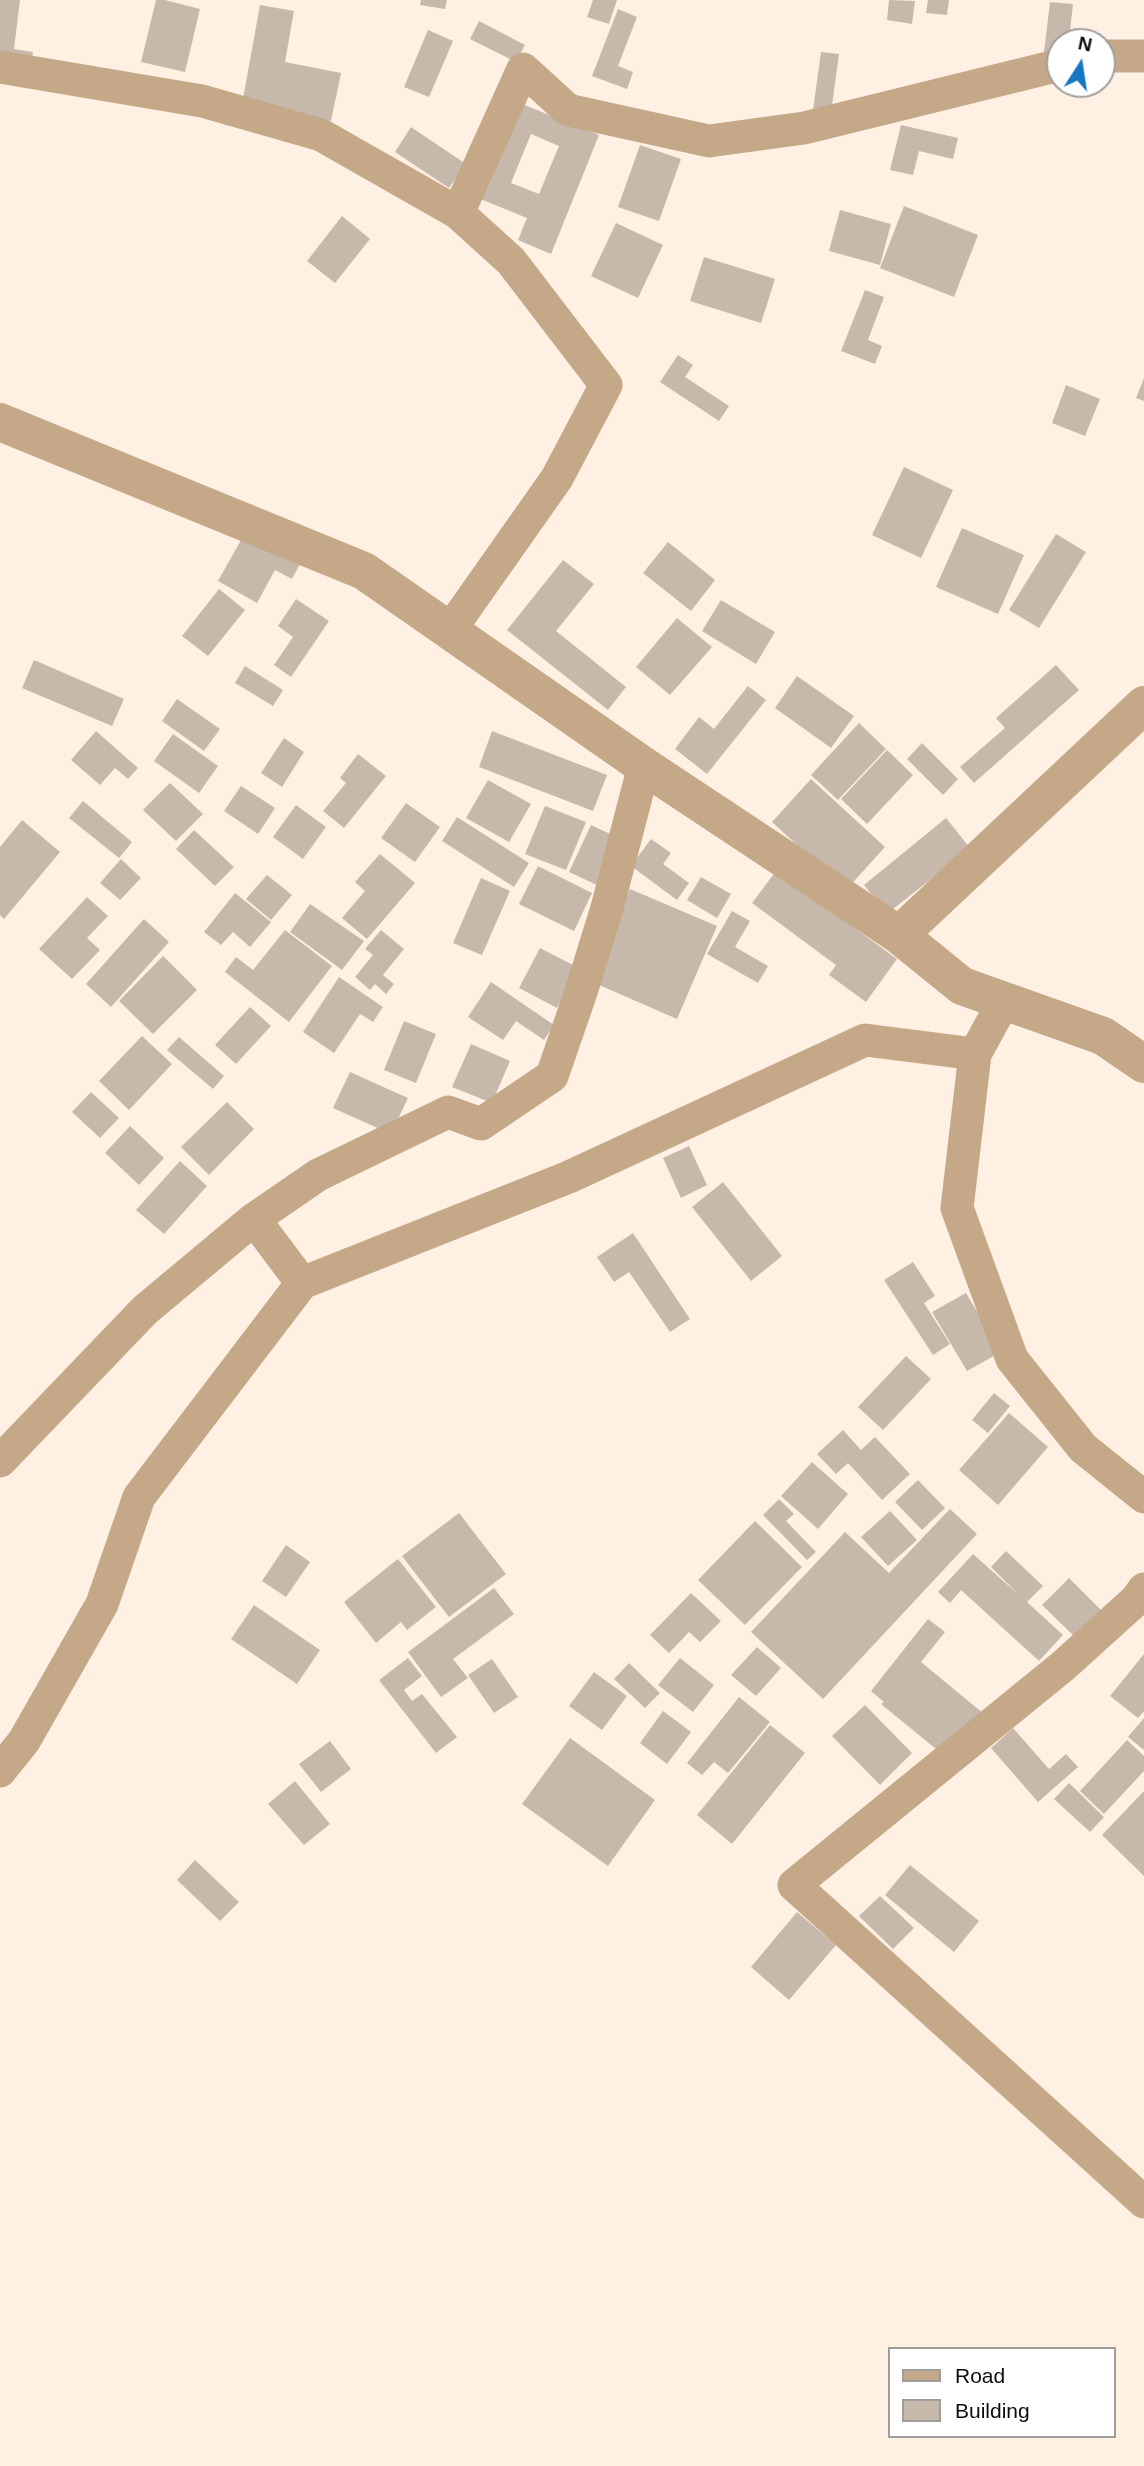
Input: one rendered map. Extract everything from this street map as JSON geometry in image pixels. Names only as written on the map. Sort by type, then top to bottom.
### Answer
[{"type":"street","points":[[1116,56],[1144,56]]},
{"type":"street","points":[[0,67],[202,100],[321,135],[458,213],[511,261],[606,385],[558,478],[450,630]]},
{"type":"street","points":[[458,213],[523,69],[568,110],[709,141],[804,128],[1046,68]]},
{"type":"street","points":[[0,422],[364,571],[644,766],[899,935],[962,986],[1103,1036],[1144,1064]]},
{"type":"street","points":[[899,935],[1144,705]]},
{"type":"street","points":[[0,1461],[145,1310],[254,1219],[318,1175],[447,1112],[481,1124],[552,1076],[607,908],[644,766]]},
{"type":"street","points":[[1004,1001],[975,1054],[957,1208],[1012,1359],[1083,1448],[1144,1497]]},
{"type":"street","points":[[0,1772],[24,1741],[102,1604],[139,1497],[302,1283],[569,1177],[865,1040],[975,1054]]},
{"type":"street","points":[[254,1219],[302,1283]]},
{"type":"street","points":[[1144,1589],[1136,1600],[1063,1666],[794,1885],[1144,2202]]},
{"type":"building","points":[[0,0],[20,0],[14,49],[33,52],[31,67],[0,63]]},
{"type":"building","points":[[156,0],[200,9],[185,72],[141,62]]},
{"type":"building","points":[[421,0],[447,0],[445,9],[420,5]]},
{"type":"building","points":[[593,0],[617,0],[609,24],[587,17]]},
{"type":"building","points":[[889,0],[915,1],[912,24],[887,20]]},
{"type":"building","points":[[928,0],[949,0],[947,15],[926,13]]},
{"type":"building","points":[[1050,2],[1073,4],[1070,28],[1047,28]]},
{"type":"building","points":[[260,5],[294,11],[285,62],[341,73],[331,121],[242,104]]},
{"type":"building","points":[[618,9],[637,17],[618,66],[633,72],[627,89],[592,76]]},
{"type":"building","points":[[479,21],[525,45],[516,62],[470,39]]},
{"type":"building","points":[[428,30],[453,41],[429,97],[404,87]]},
{"type":"building","points":[[821,52],[839,54],[831,113],[813,110]]},
{"type":"building","points":[[517,102],[599,135],[551,254],[518,240],[527,218],[478,198]],"holes":[[[531,134],[559,146],[539,194],[511,183]]]},
{"type":"building","points":[[901,125],[958,138],[953,159],[919,151],[913,175],[890,170]]},
{"type":"building","points":[[411,127],[466,164],[449,188],[395,152]]},
{"type":"building","points":[[640,145],[681,159],[659,221],[618,207]]},
{"type":"building","points":[[904,206],[978,235],[954,297],[880,268]]},
{"type":"building","points":[[840,210],[891,224],[880,265],[829,251]]},
{"type":"building","points":[[342,216],[370,239],[335,283],[307,261]]},
{"type":"building","points":[[616,223],[663,245],[638,298],[591,276]]},
{"type":"building","points":[[704,257],[775,279],[761,323],[690,301]]},
{"type":"building","points":[[865,290],[884,297],[868,340],[882,346],[875,364],[841,351]]},
{"type":"building","points":[[678,355],[693,365],[685,377],[729,406],[719,421],[660,382]]},
{"type":"building","points":[[1144,378],[1144,401],[1136,398]]},
{"type":"building","points":[[1066,385],[1100,399],[1085,436],[1052,423]]},
{"type":"building","points":[[904,467],[953,490],[921,558],[872,535]]},
{"type":"building","points":[[962,528],[1024,555],[998,614],[936,587]]},
{"type":"building","points":[[245,533],[300,564],[292,579],[275,570],[257,603],[218,581]]},
{"type":"building","points":[[1056,534],[1086,552],[1039,628],[1009,610]]},
{"type":"building","points":[[668,542],[715,580],[691,611],[643,573]]},
{"type":"building","points":[[563,560],[594,584],[556,631],[626,687],[608,710],[507,630]]},
{"type":"building","points":[[219,589],[245,610],[208,656],[182,636]]},
{"type":"building","points":[[296,599],[329,621],[291,677],[274,665],[293,637],[278,626]]},
{"type":"building","points":[[721,600],[775,632],[756,664],[702,631]]},
{"type":"building","points":[[677,618],[712,647],[670,695],[636,667]]},
{"type":"building","points":[[34,660],[124,699],[112,726],[22,688]]},
{"type":"building","points":[[1056,665],[1079,690],[974,783],[960,767],[1005,728],[996,718]]},
{"type":"building","points":[[245,666],[283,690],[273,706],[235,683]]},
{"type":"building","points":[[797,676],[854,716],[831,748],[775,708]]},
{"type":"building","points":[[748,686],[766,700],[707,774],[675,749],[699,717],[714,729]]},
{"type":"building","points":[[177,699],[220,729],[204,751],[162,721]]},
{"type":"building","points":[[859,723],[886,749],[838,800],[811,775]]},
{"type":"building","points":[[96,731],[138,768],[128,779],[115,768],[100,785],[71,760]]},
{"type":"building","points":[[492,731],[607,775],[593,811],[479,767]]},
{"type":"building","points":[[173,734],[218,766],[199,793],[154,761]]},
{"type":"building","points":[[284,738],[304,752],[282,787],[261,773]]},
{"type":"building","points":[[922,743],[958,779],[943,795],[907,759]]},
{"type":"building","points":[[887,750],[913,775],[867,824],[841,799]]},
{"type":"building","points":[[358,754],[386,776],[344,828],[323,811],[346,783],[340,778]]},
{"type":"building","points":[[811,779],[885,847],[846,890],[772,822]]},
{"type":"building","points":[[488,780],[531,804],[509,842],[466,818]]},
{"type":"building","points":[[170,783],[203,814],[176,841],[143,810]]},
{"type":"building","points":[[241,786],[275,808],[258,834],[224,811]]},
{"type":"building","points":[[83,801],[132,842],[119,858],[69,818]]},
{"type":"building","points":[[406,803],[440,827],[415,862],[381,838]]},
{"type":"building","points":[[296,805],[326,827],[303,859],[273,837]]},
{"type":"building","points":[[545,806],[586,822],[566,870],[525,854]]},
{"type":"building","points":[[457,817],[529,863],[514,887],[442,841]]},
{"type":"building","points":[[946,818],[970,848],[887,914],[864,885]]},
{"type":"building","points":[[22,820],[60,852],[4,919],[0,915],[0,847]]},
{"type":"building","points":[[591,825],[621,839],[599,886],[569,872]]},
{"type":"building","points":[[194,830],[234,867],[215,886],[176,849]]},
{"type":"building","points":[[651,839],[671,853],[663,864],[689,883],[677,900],[631,866]]},
{"type":"building","points":[[380,854],[415,883],[367,939],[342,918],[365,891],[355,882]]},
{"type":"building","points":[[121,859],[141,878],[120,900],[100,883]]},
{"type":"building","points":[[538,866],[592,893],[574,931],[519,904]]},
{"type":"building","points":[[776,871],[897,959],[866,1002],[829,975],[836,965],[752,903]]},
{"type":"building","points":[[267,875],[292,895],[271,920],[246,899]]},
{"type":"building","points":[[701,877],[731,894],[717,918],[687,900]]},
{"type":"building","points":[[481,878],[510,891],[482,955],[453,943]]},
{"type":"building","points":[[630,889],[717,926],[677,1019],[590,981]]},
{"type":"building","points":[[235,893],[271,922],[250,947],[233,932],[221,945],[204,932]]},
{"type":"building","points":[[87,897],[108,916],[87,938],[100,950],[72,979],[39,949]]},
{"type":"building","points":[[310,904],[364,941],[342,970],[290,932]]},
{"type":"building","points":[[732,911],[750,921],[735,947],[768,966],[758,983],[707,954]]},
{"type":"building","points":[[144,919],[169,942],[111,1007],[86,984]]},
{"type":"building","points":[[285,930],[332,966],[289,1022],[225,972],[236,957],[253,970]]},
{"type":"building","points":[[381,930],[404,949],[383,975],[394,984],[386,994],[375,984],[370,990],[355,977],[373,955],[365,949]]},
{"type":"building","points":[[540,948],[579,968],[557,1008],[519,988]]},
{"type":"building","points":[[163,956],[197,990],[153,1034],[119,1001]]},
{"type":"building","points":[[339,977],[383,1007],[373,1022],[360,1014],[334,1053],[303,1032]]},
{"type":"building","points":[[491,982],[554,1025],[544,1040],[516,1021],[503,1040],[468,1017]]},
{"type":"building","points":[[250,1007],[271,1026],[236,1064],[215,1045]]},
{"type":"building","points":[[404,1021],[436,1034],[416,1083],[384,1070]]},
{"type":"building","points":[[142,1036],[172,1064],[129,1110],[99,1081]]},
{"type":"building","points":[[179,1037],[224,1076],[213,1089],[167,1050]]},
{"type":"building","points":[[471,1044],[510,1061],[492,1103],[452,1087]]},
{"type":"building","points":[[350,1072],[408,1098],[391,1134],[333,1108]]},
{"type":"building","points":[[91,1092],[119,1118],[100,1138],[72,1112]]},
{"type":"building","points":[[227,1102],[254,1129],[209,1175],[181,1147]]},
{"type":"building","points":[[130,1126],[164,1158],[139,1185],[105,1153]]},
{"type":"building","points":[[689,1146],[707,1185],[681,1198],[663,1158]]},
{"type":"building","points":[[180,1161],[207,1186],[164,1234],[136,1210]]},
{"type":"building","points":[[723,1182],[782,1256],[751,1281],[692,1207]]},
{"type":"building","points":[[633,1233],[690,1319],[670,1332],[629,1272],[614,1282],[597,1257]]},
{"type":"building","points":[[913,1262],[935,1296],[924,1303],[950,1344],[933,1355],[884,1280]]},
{"type":"building","points":[[966,1293],[1001,1352],[967,1371],[932,1312]]},
{"type":"building","points":[[906,1356],[931,1379],[883,1430],[858,1407]]},
{"type":"building","points":[[994,1393],[1010,1406],[988,1433],[972,1420]]},
{"type":"building","points":[[1009,1413],[1048,1447],[998,1505],[959,1470]]},
{"type":"building","points":[[843,1430],[861,1450],[875,1437],[910,1474],[882,1500],[848,1463],[836,1474],[817,1454]]},
{"type":"building","points":[[812,1462],[848,1494],[818,1529],[781,1496]]},
{"type":"building","points":[[918,1480],[945,1508],[922,1530],[895,1502]]},
{"type":"building","points":[[779,1499],[794,1514],[786,1521],[816,1552],[807,1560],[763,1515]]},
{"type":"building","points":[[950,1509],[977,1534],[823,1699],[751,1632],[845,1532],[889,1573]]},
{"type":"building","points":[[890,1511],[917,1540],[888,1566],[861,1537]]},
{"type":"building","points":[[459,1513],[506,1574],[449,1617],[402,1556]]},
{"type":"building","points":[[755,1521],[802,1567],[745,1625],[698,1580]]},
{"type":"building","points":[[286,1545],[310,1562],[286,1597],[262,1581]]},
{"type":"building","points":[[1006,1551],[1043,1586],[1027,1602],[1063,1635],[1039,1661],[961,1590],[950,1603],[938,1592],[973,1554],[1019,1595],[991,1567]]},
{"type":"building","points":[[398,1559],[436,1607],[407,1630],[401,1622],[376,1643],[344,1602]]},
{"type":"building","points":[[1069,1578],[1104,1613],[1078,1640],[1042,1605]]},
{"type":"building","points":[[494,1588],[514,1614],[453,1659],[468,1678],[441,1697],[408,1652]]},
{"type":"building","points":[[691,1593],[721,1621],[700,1642],[689,1632],[669,1653],[650,1635]]},
{"type":"building","points":[[254,1605],[320,1650],[297,1684],[231,1639]]},
{"type":"building","points":[[928,1619],[945,1632],[921,1662],[984,1714],[947,1758],[881,1704],[884,1702],[871,1691]]},
{"type":"building","points":[[757,1647],[781,1668],[756,1696],[731,1675]]},
{"type":"building","points":[[1144,1654],[1144,1711],[1138,1718],[1110,1696]]},
{"type":"building","points":[[408,1658],[422,1676],[404,1690],[412,1701],[422,1694],[457,1737],[436,1753],[379,1680]]},
{"type":"building","points":[[680,1658],[714,1685],[693,1712],[658,1685]]},
{"type":"building","points":[[492,1659],[518,1697],[494,1713],[468,1675]]},
{"type":"building","points":[[629,1663],[660,1693],[645,1708],[614,1679]]},
{"type":"building","points":[[594,1672],[627,1696],[602,1730],[569,1706]]},
{"type":"building","points":[[739,1697],[770,1722],[728,1773],[714,1762],[702,1775],[687,1763]]},
{"type":"building","points":[[865,1705],[912,1753],[880,1785],[832,1736]]},
{"type":"building","points":[[663,1711],[691,1732],[667,1764],[640,1743]]},
{"type":"building","points":[[1144,1718],[1144,1750],[1128,1737]]},
{"type":"building","points":[[770,1725],[805,1753],[732,1844],[697,1815]]},
{"type":"building","points":[[1013,1728],[1049,1769],[1066,1754],[1078,1767],[1038,1802],[991,1748]]},
{"type":"building","points":[[570,1738],[655,1800],[608,1866],[522,1804]]},
{"type":"building","points":[[1127,1740],[1144,1756],[1144,1771],[1104,1814],[1080,1791]]},
{"type":"building","points":[[330,1741],[351,1769],[321,1792],[299,1764]]},
{"type":"building","points":[[295,1781],[330,1824],[304,1845],[268,1804]]},
{"type":"building","points":[[1069,1783],[1104,1817],[1090,1832],[1054,1799]]},
{"type":"building","points":[[1144,1791],[1144,1876],[1102,1835]]},
{"type":"building","points":[[195,1860],[239,1902],[220,1921],[177,1880]]},
{"type":"building","points":[[910,1865],[979,1921],[954,1952],[885,1895]]},
{"type":"building","points":[[880,1896],[914,1928],[893,1949],[859,1916]]},
{"type":"building","points":[[797,1912],[836,1945],[789,2000],[751,1967]]}]
